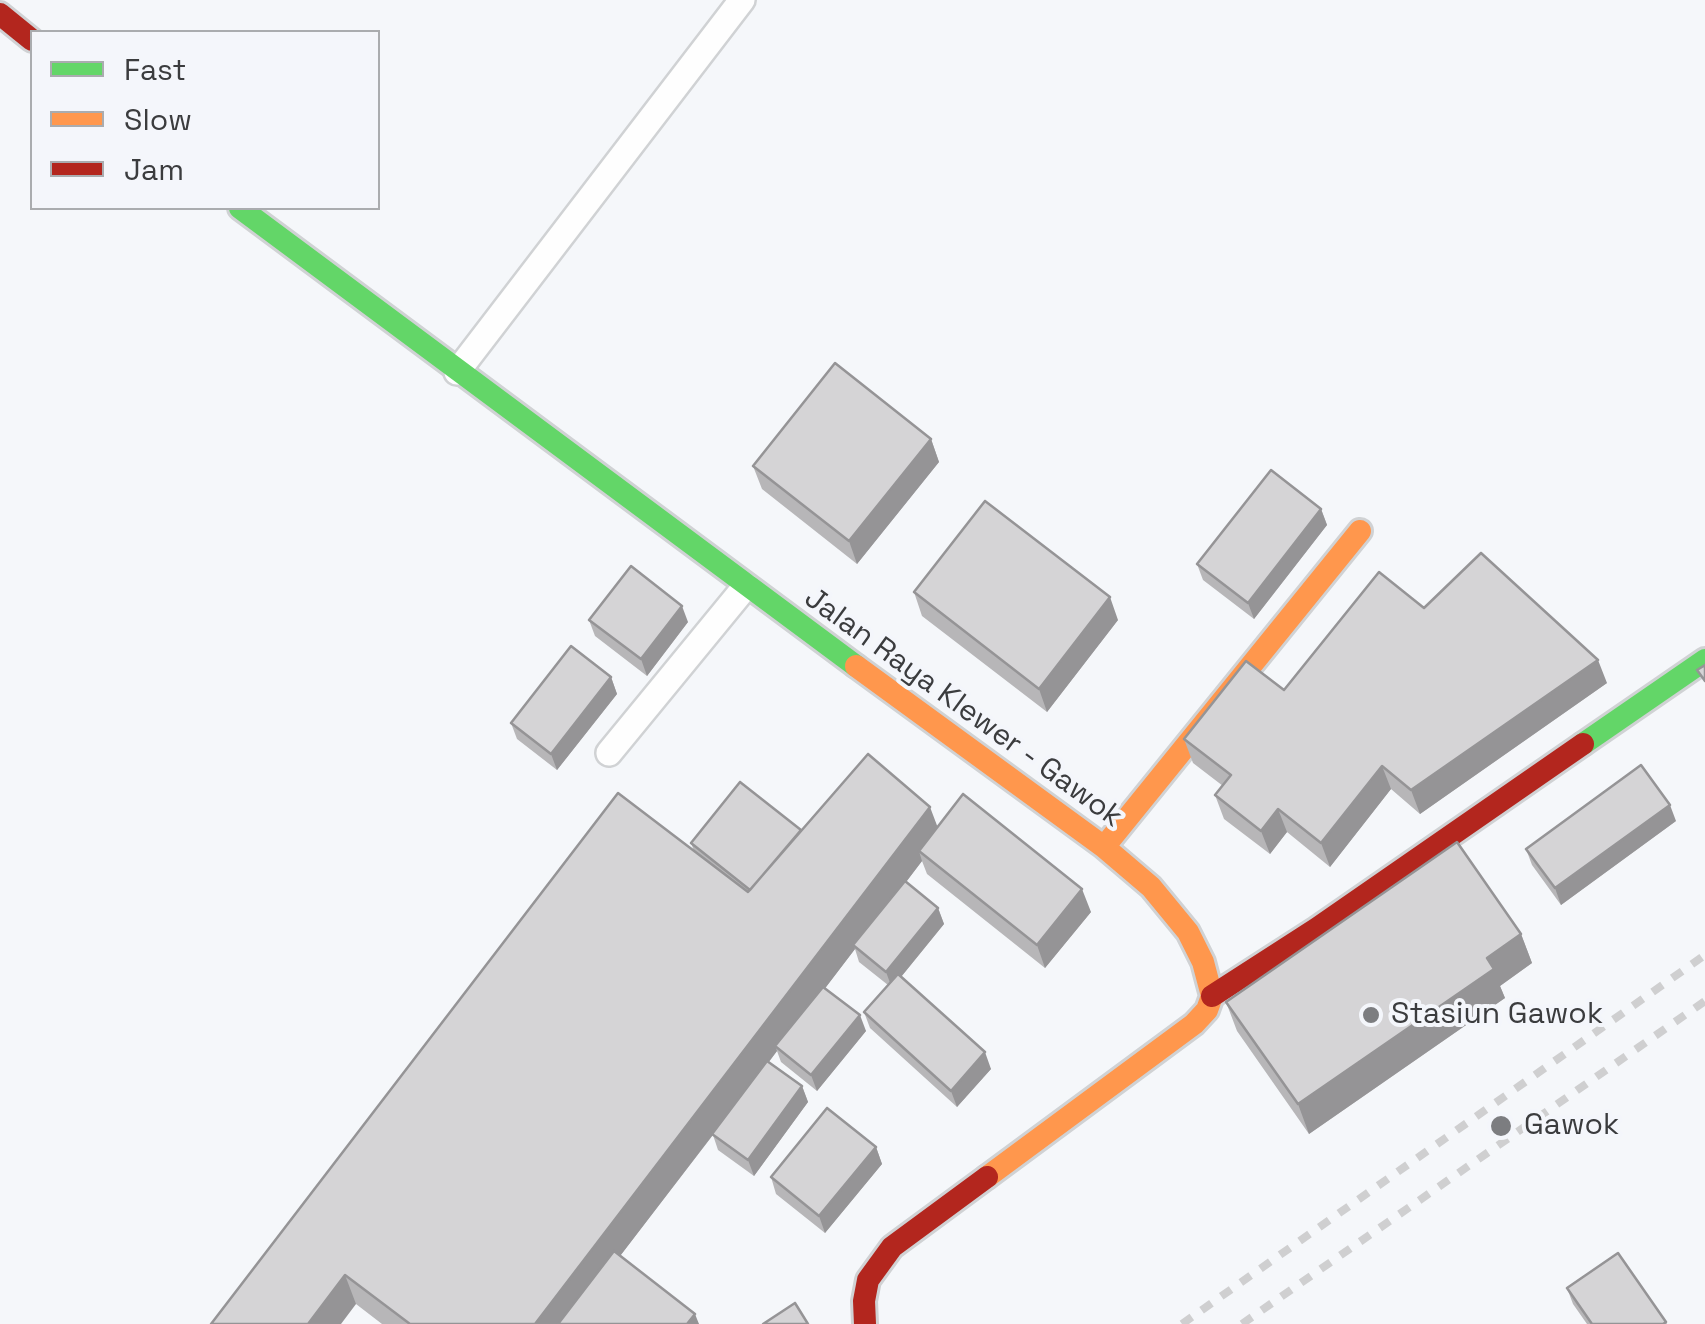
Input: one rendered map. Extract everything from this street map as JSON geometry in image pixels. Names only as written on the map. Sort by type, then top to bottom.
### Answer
[{"type":"main road","points":[[0,14],[30,38]]},
{"type":"main road","name":"Jalan Raya Klewer - Gawok","points":[[243,210],[746,586],[1104,847],[1151,887],[1188,932],[1204,962],[1212,996]]},
{"type":"main road","points":[[1104,847],[1360,531]]},
{"type":"main road","points":[[866,1324],[864,1301],[868,1280],[892,1246],[1194,1024],[1207,1010],[1212,996],[1332,918],[1705,660]]},
{"type":"lane","points":[[457,372],[742,0]]},
{"type":"lane","points":[[610,753],[746,586]]},
{"type":"building","points":[[835,363],[931,439],[849,541],[753,466]]},
{"type":"building","points":[[1271,470],[1321,509],[1248,603],[1197,564]]},
{"type":"building","points":[[985,501],[1110,597],[1039,689],[914,592]]},
{"type":"building","points":[[1481,553],[1598,660],[1411,790],[1382,766],[1321,843],[1278,809],[1261,831],[1215,795],[1231,775],[1184,739],[1246,661],[1284,690],[1379,572],[1424,608]]},
{"type":"building","points":[[631,566],[682,606],[641,659],[589,620]]},
{"type":"building","points":[[571,646],[611,677],[551,754],[511,723]]},
{"type":"building","points":[[1705,665],[1705,681],[1697,670]]},
{"type":"building","points":[[868,754],[930,807],[535,1324],[410,1324],[345,1275],[308,1324],[211,1324],[618,793],[748,892]]},
{"type":"building","points":[[1641,765],[1670,805],[1555,888],[1526,849]]},
{"type":"building","points":[[740,782],[801,830],[750,890],[691,843]]},
{"type":"building","points":[[963,794],[1082,889],[1037,945],[919,851]]},
{"type":"building","name":"Stasiun Gawok","points":[[1457,842],[1521,934],[1487,958],[1494,969],[1298,1104],[1226,1002]]},
{"type":"building","points":[[905,881],[938,908],[886,972],[853,945]]},
{"type":"building","points":[[898,974],[985,1052],[951,1091],[864,1012]]},
{"type":"building","points":[[823,987],[860,1015],[811,1075],[775,1046]]},
{"type":"building","points":[[767,1061],[802,1086],[748,1160],[712,1134]]},
{"type":"building","points":[[827,1108],[876,1147],[819,1216],[771,1177]]},
{"type":"building","points":[[614,1251],[695,1314],[687,1324],[558,1324]]},
{"type":"building","points":[[1618,1253],[1666,1322],[1663,1324],[1592,1324],[1567,1288]]},
{"type":"building","points":[[795,1303],[808,1324],[763,1324]]},
{"type":"railway","points":[[1182,1324],[1705,955]]},
{"type":"railway","points":[[1242,1324],[1705,1001]]},
{"type":"traffic: fast","points":[[243,210],[856,666]]},
{"type":"traffic: fast","points":[[1583,744],[1705,660]]},
{"type":"traffic: slow","points":[[1104,847],[1360,531]]},
{"type":"traffic: slow","points":[[856,666],[1104,847],[1151,887],[1188,932],[1203,962],[1212,996],[1207,1010],[1194,1024],[987,1177]]},
{"type":"traffic: jam","points":[[0,14],[30,38]]},
{"type":"traffic: jam","points":[[1212,996],[1316,929],[1583,744]]},
{"type":"traffic: jam","points":[[865,1324],[868,1280],[892,1247],[987,1177]]},
{"type":"place","name":"Stasiun Gawok","points":[[1371,1015]]},
{"type":"place","name":"Gawok","points":[[1501,1126]]}]
